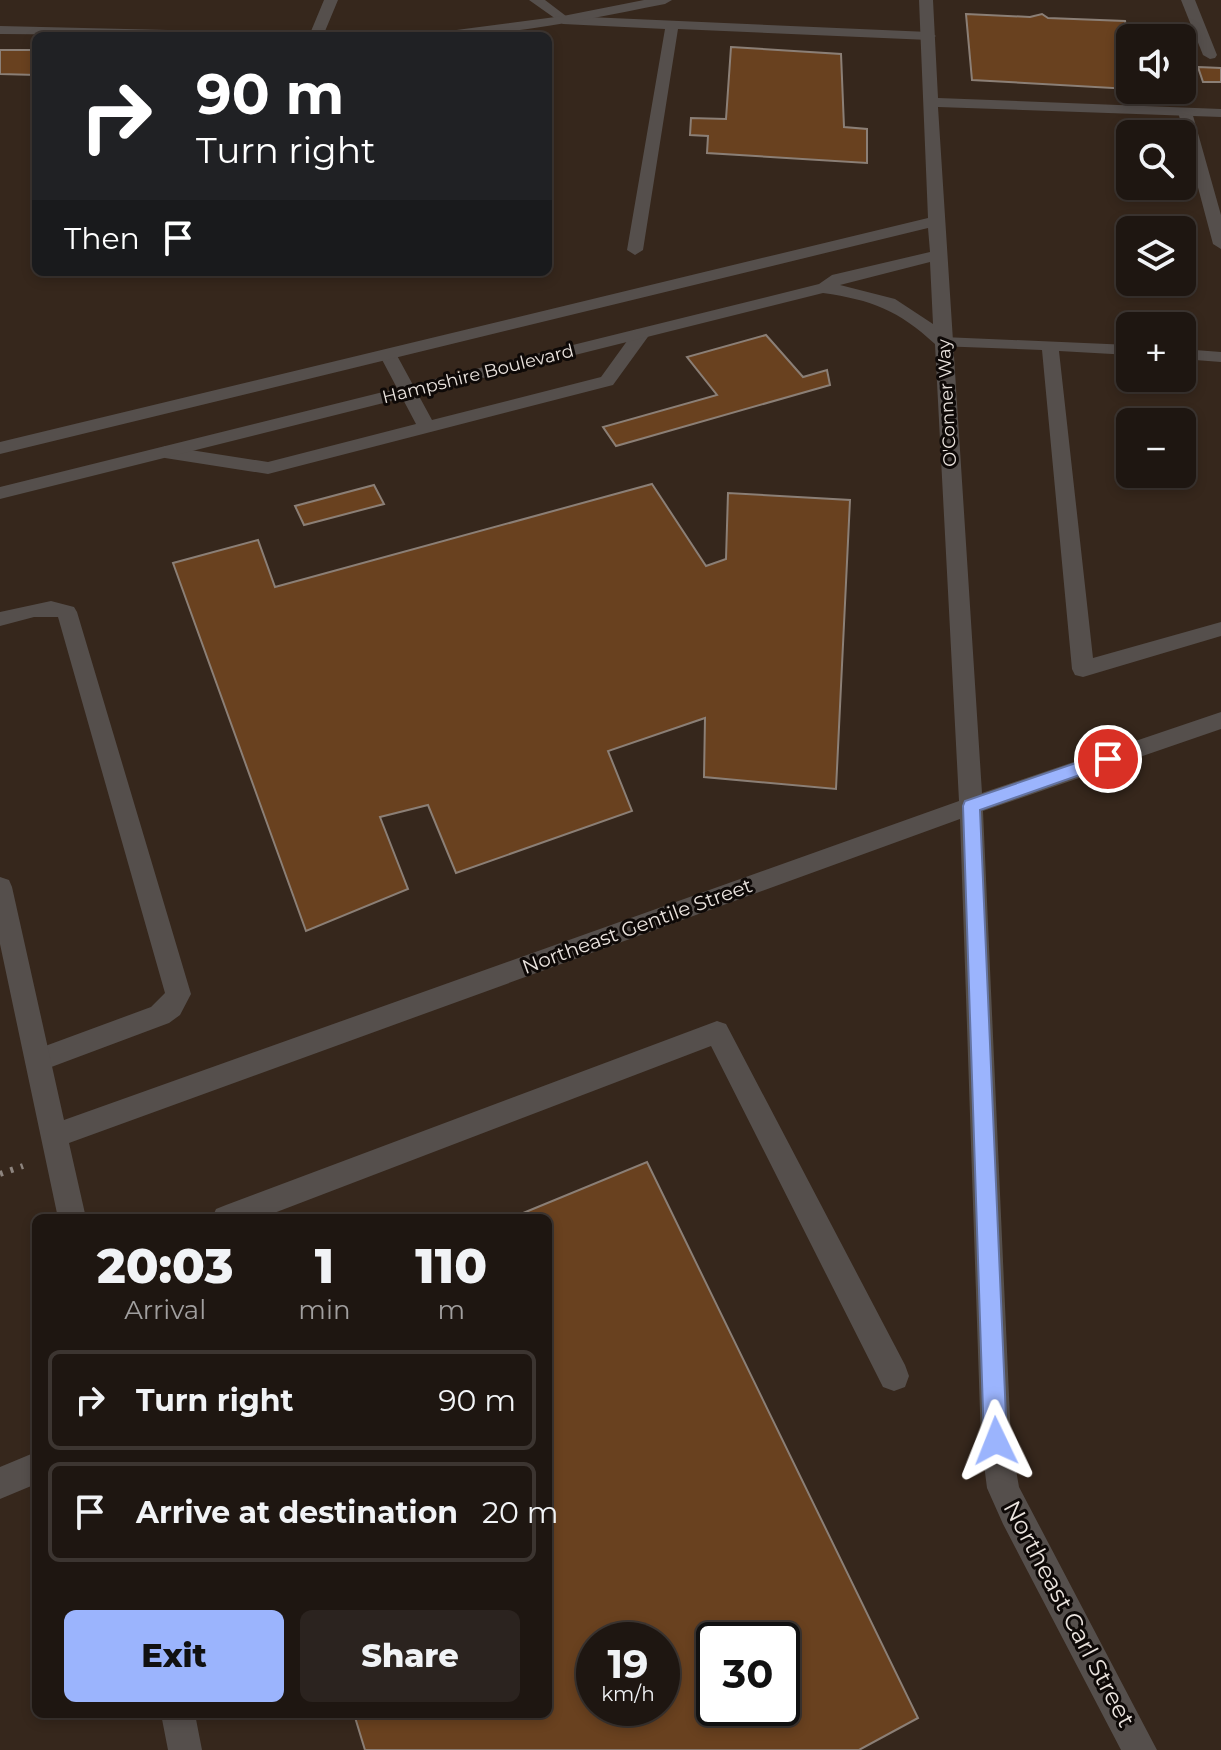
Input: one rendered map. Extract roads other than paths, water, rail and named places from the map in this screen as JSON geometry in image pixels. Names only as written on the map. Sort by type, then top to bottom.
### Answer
[{"type":"street","points":[[318,32],[331,0]]},
{"type":"street","points":[[536,0],[563,20],[929,36]]},
{"type":"street","points":[[472,32],[563,20],[665,0]]},
{"type":"street","name":"O'Conner Way","points":[[926,0],[971,806]]},
{"type":"street","points":[[1188,0],[1210,55]]},
{"type":"street","points":[[635,250],[672,25]]},
{"type":"street","points":[[0,30],[84,32]]},
{"type":"street","points":[[932,102],[1221,113]]},
{"type":"street","points":[[1185,112],[1221,244]]},
{"type":"street","name":"Hampshire Boulevard","points":[[0,448],[936,221]]},
{"type":"street","points":[[823,288],[838,279],[939,255]]},
{"type":"street","name":"Hampshire Boulevard","points":[[0,493],[823,288],[885,299],[918,318],[943,342]]},
{"type":"street","points":[[165,452],[268,468],[607,381],[641,334]]},
{"type":"street","points":[[943,342],[1116,349]]},
{"type":"street","points":[[1050,345],[1083,669],[1221,629]]},
{"type":"street","points":[[388,354],[427,427]]},
{"type":"street","points":[[1196,355],[1221,357]]},
{"type":"street","points":[[0,619],[57,607],[67,612],[178,994],[171,1007],[160,1015],[38,1060]]},
{"type":"street","name":"Northeast Gentile Street","points":[[54,1136],[971,806],[1221,720]]},
{"type":"street","name":"Northeast Carl Street","points":[[971,806],[996,1441],[1003,1488],[1140,1750]]},
{"type":"street","points":[[0,887],[71,1214]]},
{"type":"street","points":[[237,1214],[717,1032],[894,1376]]},
{"type":"street","points":[[0,1483],[32,1470]]},
{"type":"street","points":[[179,1718],[185,1750]]}]
